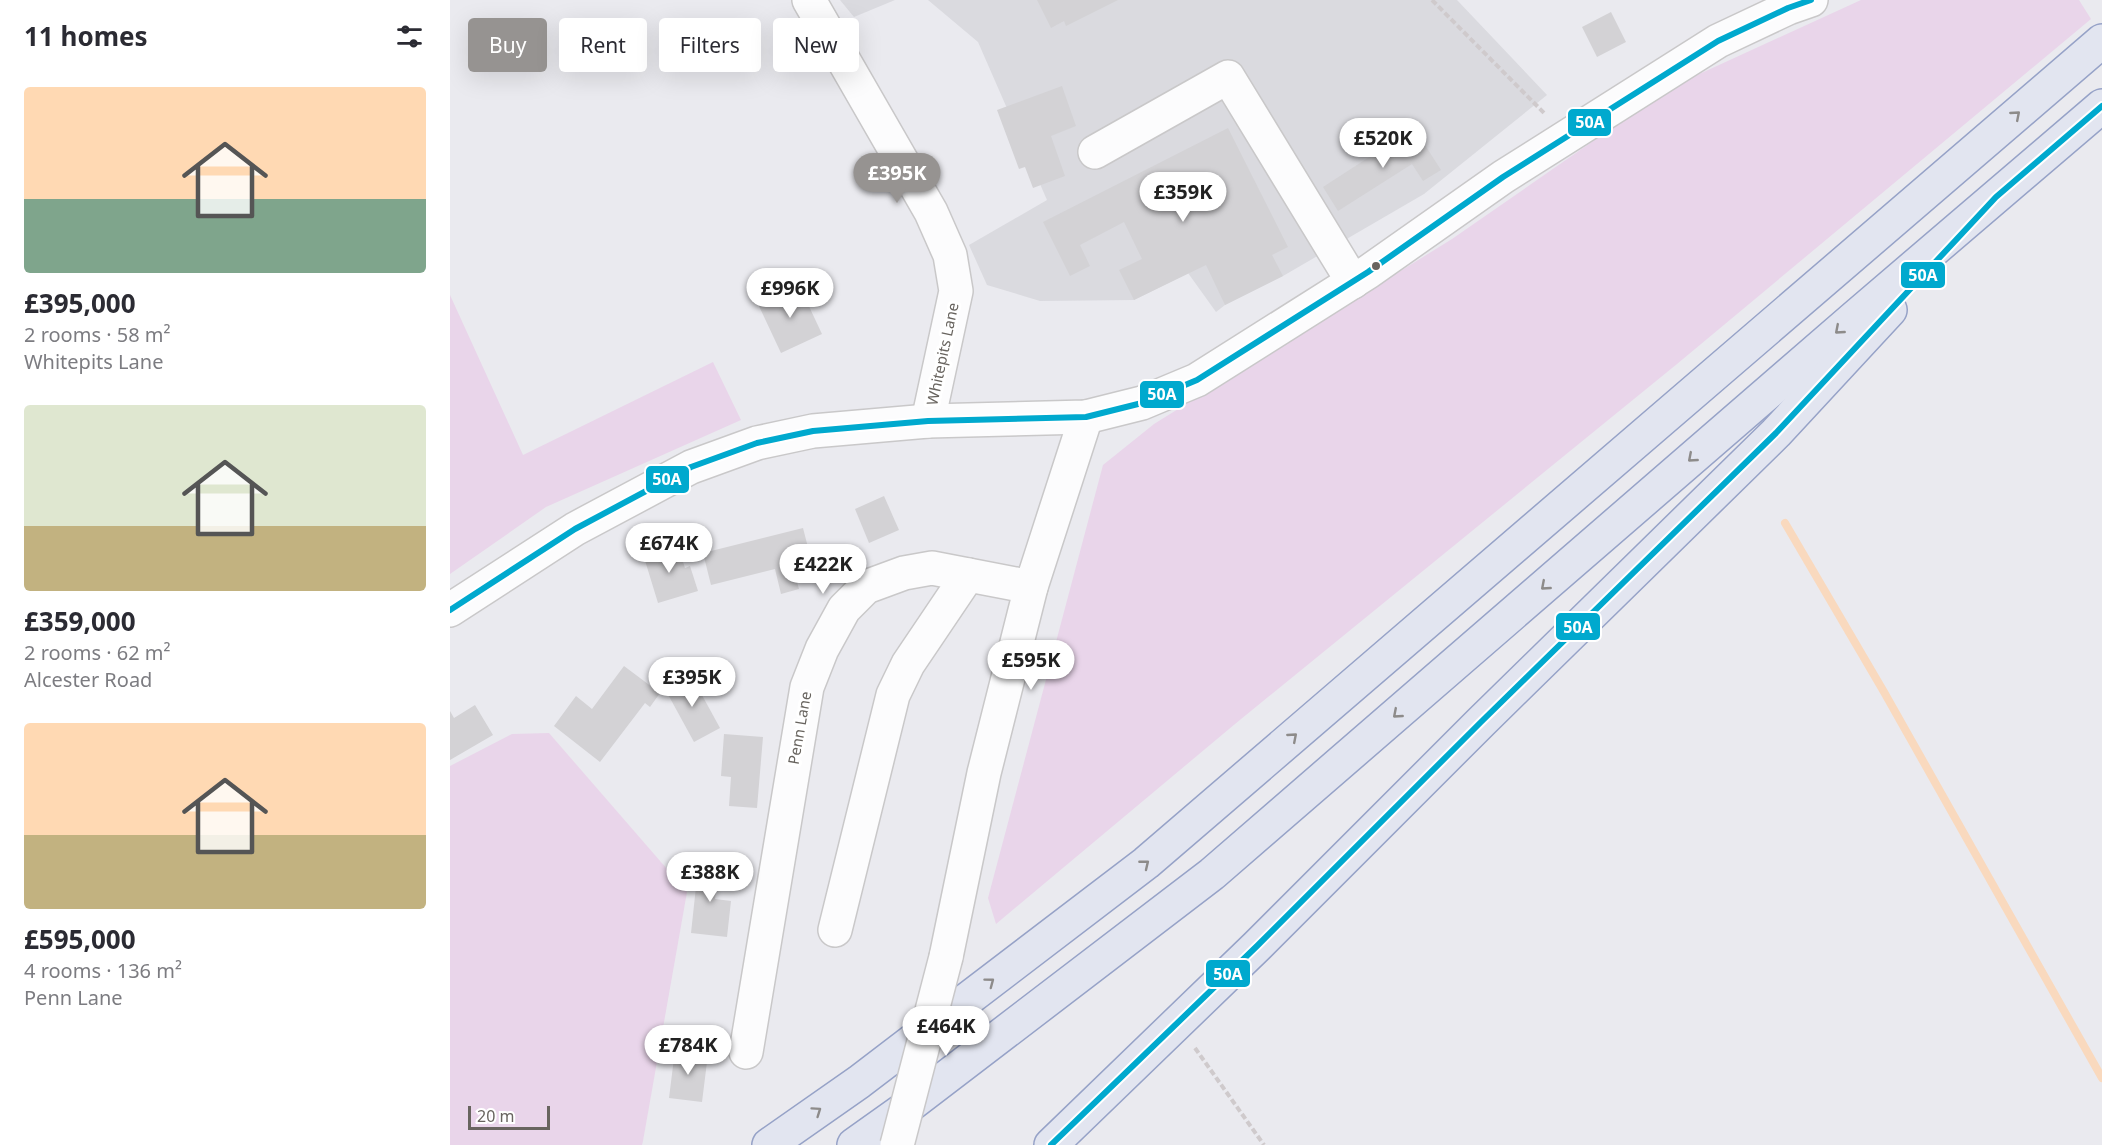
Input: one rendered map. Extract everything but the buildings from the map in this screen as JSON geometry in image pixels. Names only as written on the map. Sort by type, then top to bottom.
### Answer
[{"type":"highway","points":[[769,1145],[859,1082],[1146,863],[2102,41]]},
{"type":"highway","points":[[854,1145],[906,1108],[1212,874],[2102,106]]},
{"type":"highway","points":[[1051,1145],[1776,433],[1996,197]]},
{"type":"street","name":"Whitepits Lane","points":[[809,0],[931,212],[950,255],[956,291],[928,421]]},
{"type":"street","points":[[450,610],[575,529],[691,467],[757,443],[813,431],[928,421],[1086,417],[1142,403],[1197,380],[1353,282],[1503,177],[1718,41],[1788,8],[1811,0]]},
{"type":"street","points":[[1095,152],[1228,77],[1353,282]]},
{"type":"street","points":[[897,1145],[946,957],[984,772],[1031,587],[1086,417]]},
{"type":"street","name":"Penn Lane","points":[[746,1052],[807,687],[822,649],[844,609],[866,587],[904,573],[932,568],[1031,587]]},
{"type":"street","points":[[835,930],[893,695],[908,664],[968,575]]},
{"type":"path","points":[[1432,0],[1567,136]]},
{"type":"path","points":[[1176,1023],[1264,1145]]},
{"type":"shaded area","points":[[840,0],[895,0],[854,17]]},
{"type":"shaded area","points":[[928,0],[1457,0],[1547,95],[1424,194],[1216,312],[1188,273],[1134,300],[1040,301],[987,285],[969,245],[1047,200],[978,42]]},
{"type":"shaded area","points":[[1861,0],[2079,0],[2091,19],[1677,364],[1235,724],[996,924],[988,898],[1103,465],[1154,424],[1452,239],[1671,87]]},
{"type":"shaded area","points":[[450,295],[523,455],[713,362],[741,420],[546,507],[450,574]]},
{"type":"shaded area","points":[[549,733],[687,892],[643,1141],[642,1145],[450,1145],[450,766],[512,734]]},
{"type":"waterway","points":[[1785,523],[1884,692],[2102,1078]]},
{"type":"transit line","name":"50A","points":[[450,610],[575,529],[691,467],[757,443],[813,431],[928,421],[1086,417],[1142,403],[1197,380],[1368,272],[1503,177],[1718,41],[1788,8],[1811,0]]},
{"type":"transit line","name":"50A","points":[[1051,1145],[1257,946],[1481,722],[1776,433],[1996,197],[2102,106]]}]
